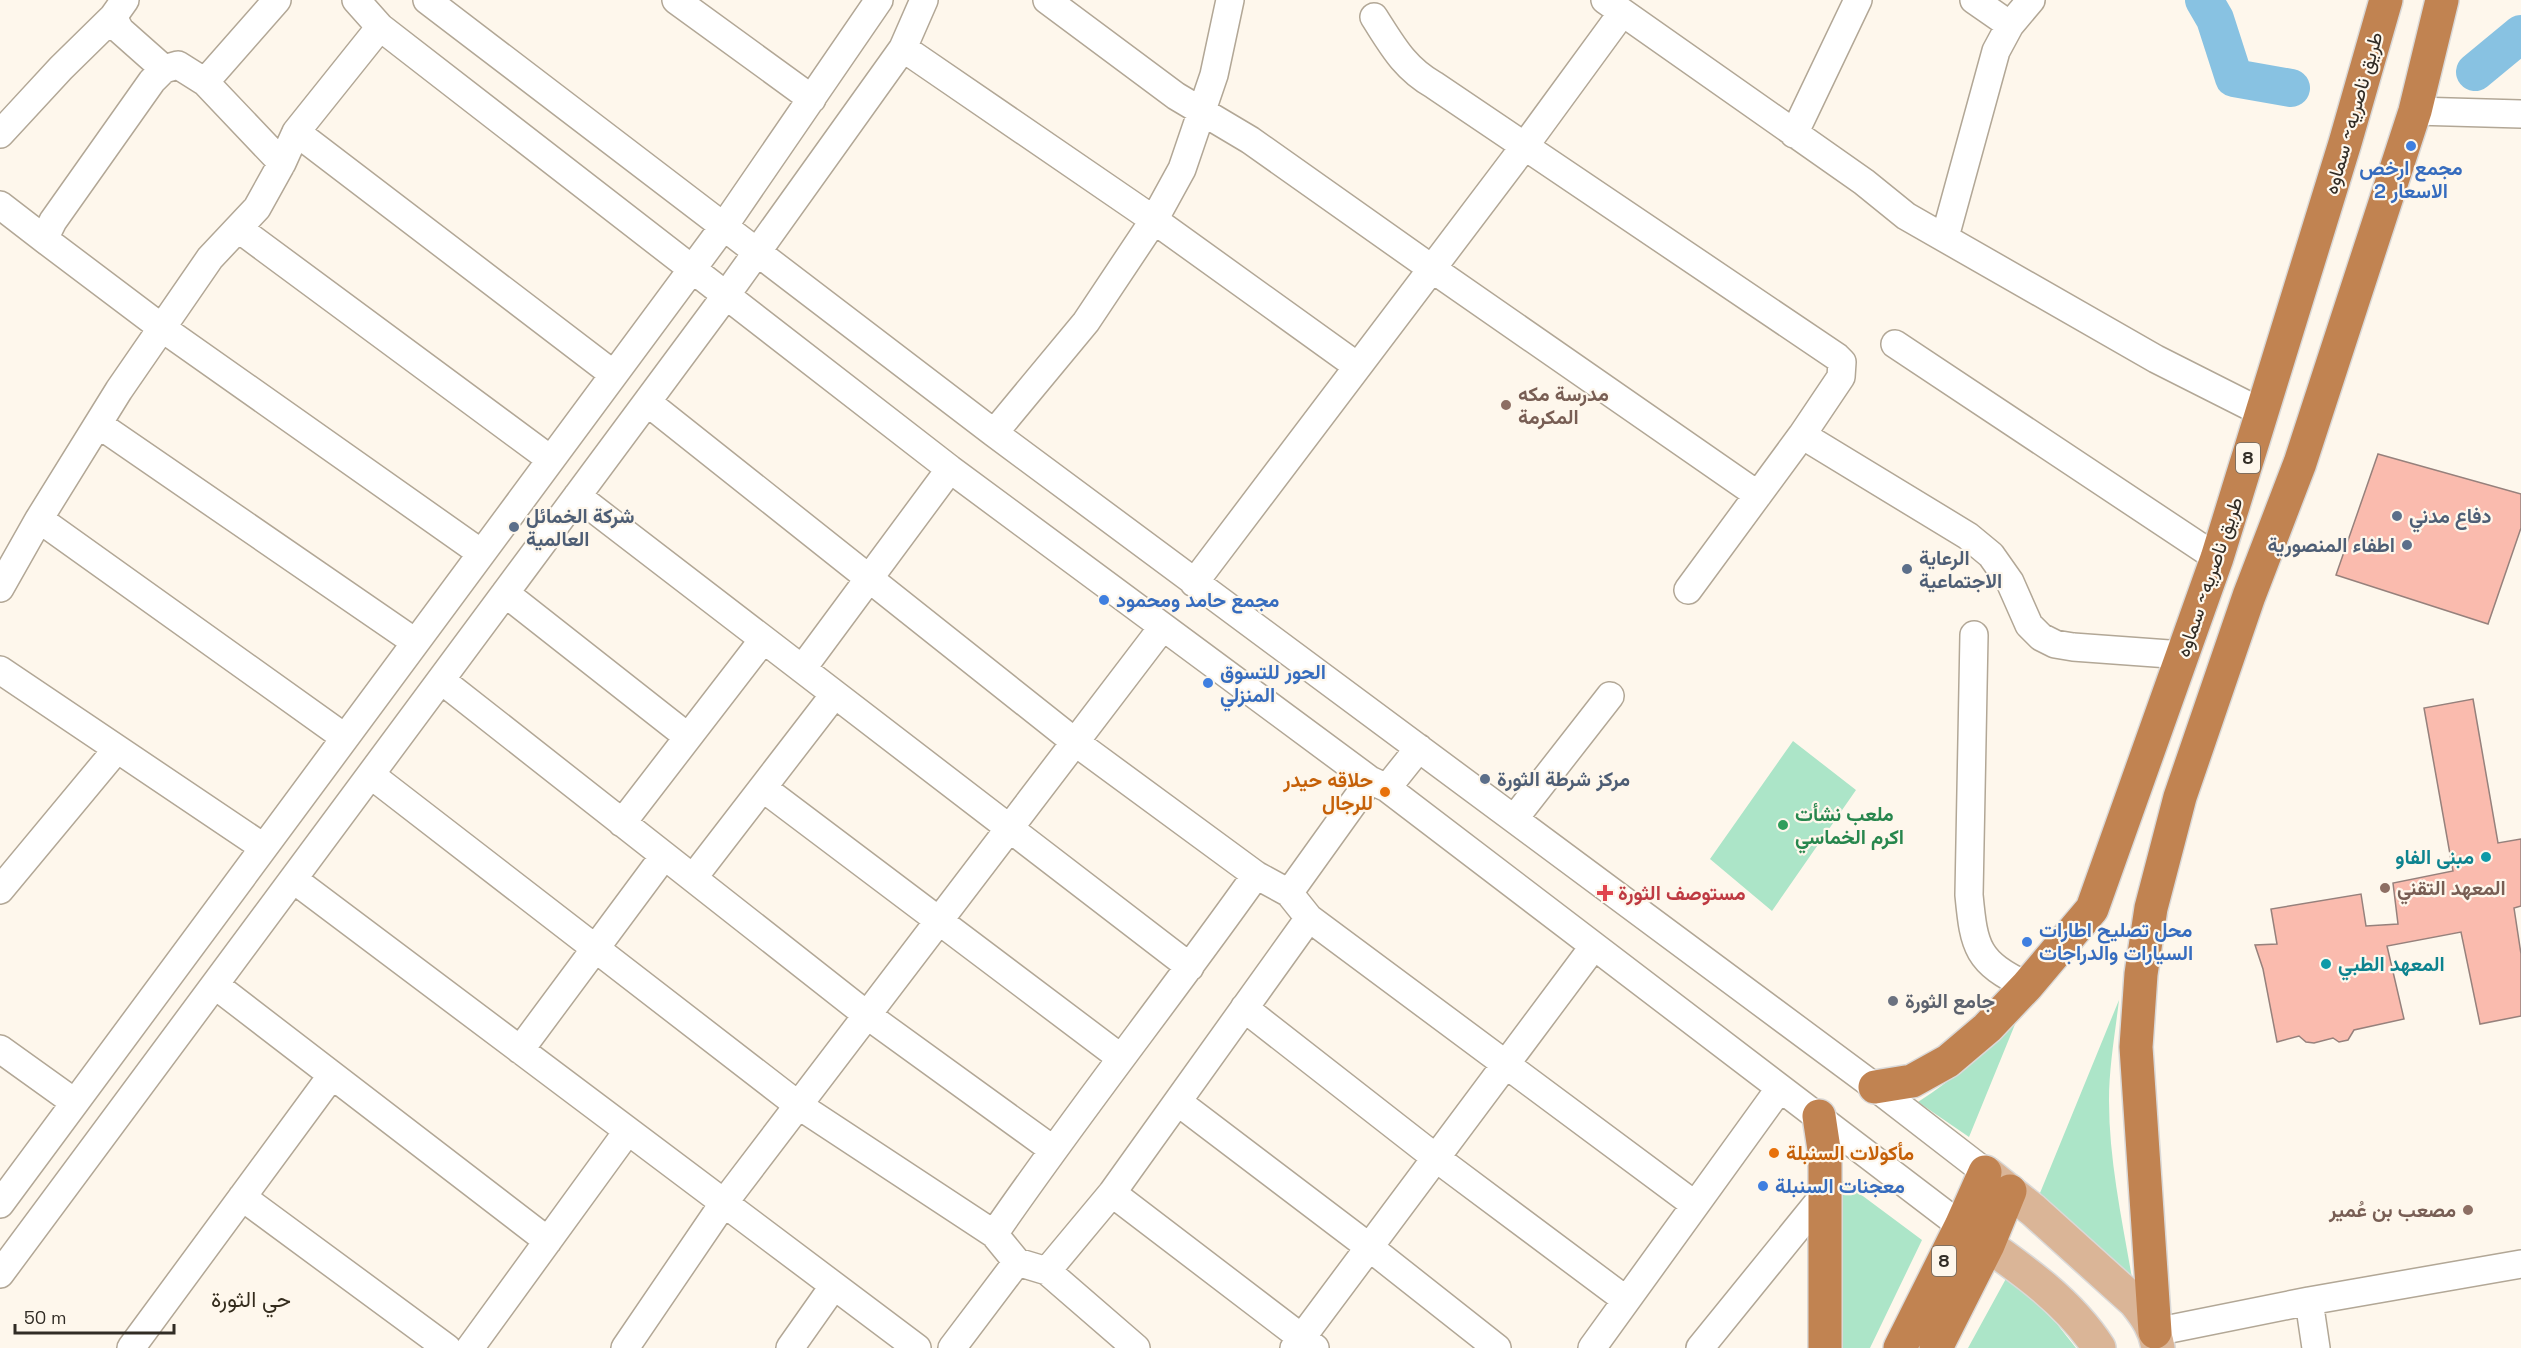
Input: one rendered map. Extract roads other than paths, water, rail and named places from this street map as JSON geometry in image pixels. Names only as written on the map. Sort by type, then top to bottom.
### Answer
[{"type":"highway","name":"طريق ناصريه~ سماوه","points":[[2027,986],[2092,909],[2217,558],[2345,143],[2386,0]]},
{"type":"highway","points":[[2156,1340],[2136,1047],[2141,974],[2151,908],[2180,797],[2249,596],[2300,463],[2415,111],[2442,0]]},
{"type":"highway","points":[[2252,446],[2300,463]]},
{"type":"highway","points":[[1875,1087],[1912,1081],[1948,1061],[1987,1028],[2027,986]]},
{"type":"highway","points":[[1819,1116],[1825,1156],[1825,1348]]},
{"type":"highway","name":"8","points":[[1900,1348],[1961,1226],[1997,1182]]},
{"type":"highway","name":"8","points":[[1936,1348],[1988,1245],[1997,1182]]},
{"type":"main road","points":[[1997,1182],[2135,1302],[2156,1340]]},
{"type":"main road","points":[[1961,1226],[2073,1313],[2099,1348]]},
{"type":"street","points":[[206,82],[277,0]]},
{"type":"street","points":[[356,0],[380,27],[950,469],[1162,628],[1379,784],[1961,1226]]},
{"type":"street","points":[[427,0],[994,433],[1875,1087],[1997,1182]]},
{"type":"street","points":[[676,0],[812,99]]},
{"type":"street","points":[[0,1274],[727,294],[903,48],[924,0]]},
{"type":"street","points":[[1047,0],[1176,96],[1250,140],[1758,495]]},
{"type":"street","points":[[994,433],[1086,322],[1154,220],[1182,169],[1214,75],[1230,0]]},
{"type":"street","points":[[1794,134],[1858,0]]},
{"type":"street","points":[[1974,0],[2010,25]]},
{"type":"street","points":[[1945,237],[1996,51],[2010,25],[2031,0]]},
{"type":"street","points":[[0,1204],[724,226],[812,99],[874,2]]},
{"type":"street","points":[[121,5],[120,30],[164,69]]},
{"type":"street","points":[[0,134],[121,5]]},
{"type":"street","points":[[1194,583],[1524,147],[1613,6],[1864,182],[1906,216],[2156,359],[2263,413]]},
{"type":"street","points":[[1374,17],[1403,62],[1416,75],[1842,362],[1841,376],[1802,435],[1688,590]]},
{"type":"street","points":[[0,588],[10,547],[39,519],[98,424],[210,258],[257,208],[296,132],[380,27]]},
{"type":"street","points":[[903,48],[1154,220],[1357,366]]},
{"type":"street","points":[[48,242],[48,231],[53,220],[152,81],[164,69],[178,66],[206,82],[282,163]]},
{"type":"street","points":[[2415,111],[2521,114]]},
{"type":"street","points":[[296,132],[614,374]]},
{"type":"street","points":[[0,205],[162,328],[481,553]]},
{"type":"street","points":[[239,229],[550,459]]},
{"type":"street","points":[[1895,344],[2217,558]]},
{"type":"street","points":[[647,402],[1075,742],[1256,875],[1289,893],[1309,918],[1695,1205]]},
{"type":"street","points":[[98,424],[415,642]]},
{"type":"street","points":[[1802,435],[1968,536],[1991,555],[2010,582],[2029,625],[2041,638],[2055,644],[2073,647],[2183,655]]},
{"type":"street","points":[[802,669],[950,469]]},
{"type":"street","points":[[577,496],[1190,968]]},
{"type":"street","points":[[39,519],[344,737]]},
{"type":"street","points":[[505,593],[688,736]]},
{"type":"street","points":[[625,1348],[723,1204],[1162,628]]},
{"type":"street","points":[[1974,635],[1969,895],[1972,926],[1978,947],[1987,963],[2003,975],[2027,986]]},
{"type":"street","points":[[622,823],[763,640]]},
{"type":"street","points":[[0,670],[263,847]]},
{"type":"street","points":[[441,680],[867,1015],[1052,1149]]},
{"type":"street","points":[[693,878],[834,695]]},
{"type":"street","points":[[1514,819],[1610,696]]},
{"type":"street","points":[[1289,893],[1379,784],[1419,748]]},
{"type":"street","points":[[0,890],[117,749]]},
{"type":"street","points":[[371,775],[798,1106],[993,1234],[1017,1262],[1047,1271],[1136,1348]]},
{"type":"street","points":[[763,788],[1121,1058]]},
{"type":"street","points":[[520,1050],[664,856]]},
{"type":"street","points":[[993,1234],[1052,1149],[1190,968],[1256,875]]},
{"type":"street","points":[[293,879],[916,1348]]},
{"type":"street","points":[[1047,1271],[1112,1193],[1309,918]]},
{"type":"street","points":[[1112,1193],[1303,1345],[1369,1247],[1594,946]]},
{"type":"street","points":[[215,984],[548,1241]]},
{"type":"street","points":[[1244,1008],[1436,1158],[1626,1300]]},
{"type":"street","points":[[0,1049],[74,1102]]},
{"type":"street","points":[[131,1348],[332,1075]]},
{"type":"street","points":[[1592,1348],[1780,1088]]},
{"type":"street","points":[[1178,1102],[1369,1247],[1497,1348]]},
{"type":"street","points":[[470,1348],[627,1132]]},
{"type":"street","points":[[1700,1348],[1825,1194]]},
{"type":"street","points":[[242,1197],[447,1348]]},
{"type":"street","points":[[952,1348],[1017,1262]]},
{"type":"street","points":[[2156,1340],[2309,1301],[2521,1264]]},
{"type":"street","points":[[790,1348],[833,1287]]},
{"type":"street","points":[[2309,1301],[2316,1348]]},
{"type":"waterway","points":[[2204,0],[2215,19],[2234,78],[2291,88]]},
{"type":"waterway","points":[[2475,72],[2521,34]]},
{"type":"place","name":"مجمع ارخص الاسعار 2","points":[[2411,146]]},
{"type":"place","name":"مدرسة مكه المكرمة","points":[[1506,405]]},
{"type":"place","name":"دفاع مدني","points":[[2397,516]]},
{"type":"place","name":"شركة الخمائل العالمية","points":[[514,527]]},
{"type":"place","name":"اطفاء المنصورية","points":[[2407,545]]},
{"type":"place","name":"الرعاية الاجتماعية","points":[[1907,569]]},
{"type":"place","name":"مجمع حامد ومحمود","points":[[1104,600]]},
{"type":"place","name":"الحور للتسوق المنزلي","points":[[1208,683]]},
{"type":"place","name":"مركز شرطة الثورة","points":[[1485,779]]},
{"type":"place","name":"حلاقه حيدر للرجال","points":[[1385,792]]},
{"type":"place","name":"ملعب نشأت اكرم الخماسي","points":[[1783,825]]},
{"type":"place","name":"مبنى الفاو","points":[[2486,857]]},
{"type":"place","name":"المعهد التقني","points":[[2385,888]]},
{"type":"place","name":"مستوصف الثورة","points":[[1605,893]]},
{"type":"place","name":"محل تصليح اطارات السيارات والدراجات","points":[[2027,942]]},
{"type":"place","name":"المعهد الطبي","points":[[2326,964]]},
{"type":"place","name":"جامع الثورة","points":[[1893,1001]]},
{"type":"place","name":"مأكولات السنبلة","points":[[1774,1153]]},
{"type":"place","name":"معجنات السنبلة","points":[[1763,1186]]},
{"type":"place","name":"مصعب بن عُمير","points":[[2468,1210]]},
{"type":"district","name":"حي الثورة","points":[[251,1299]]}]
